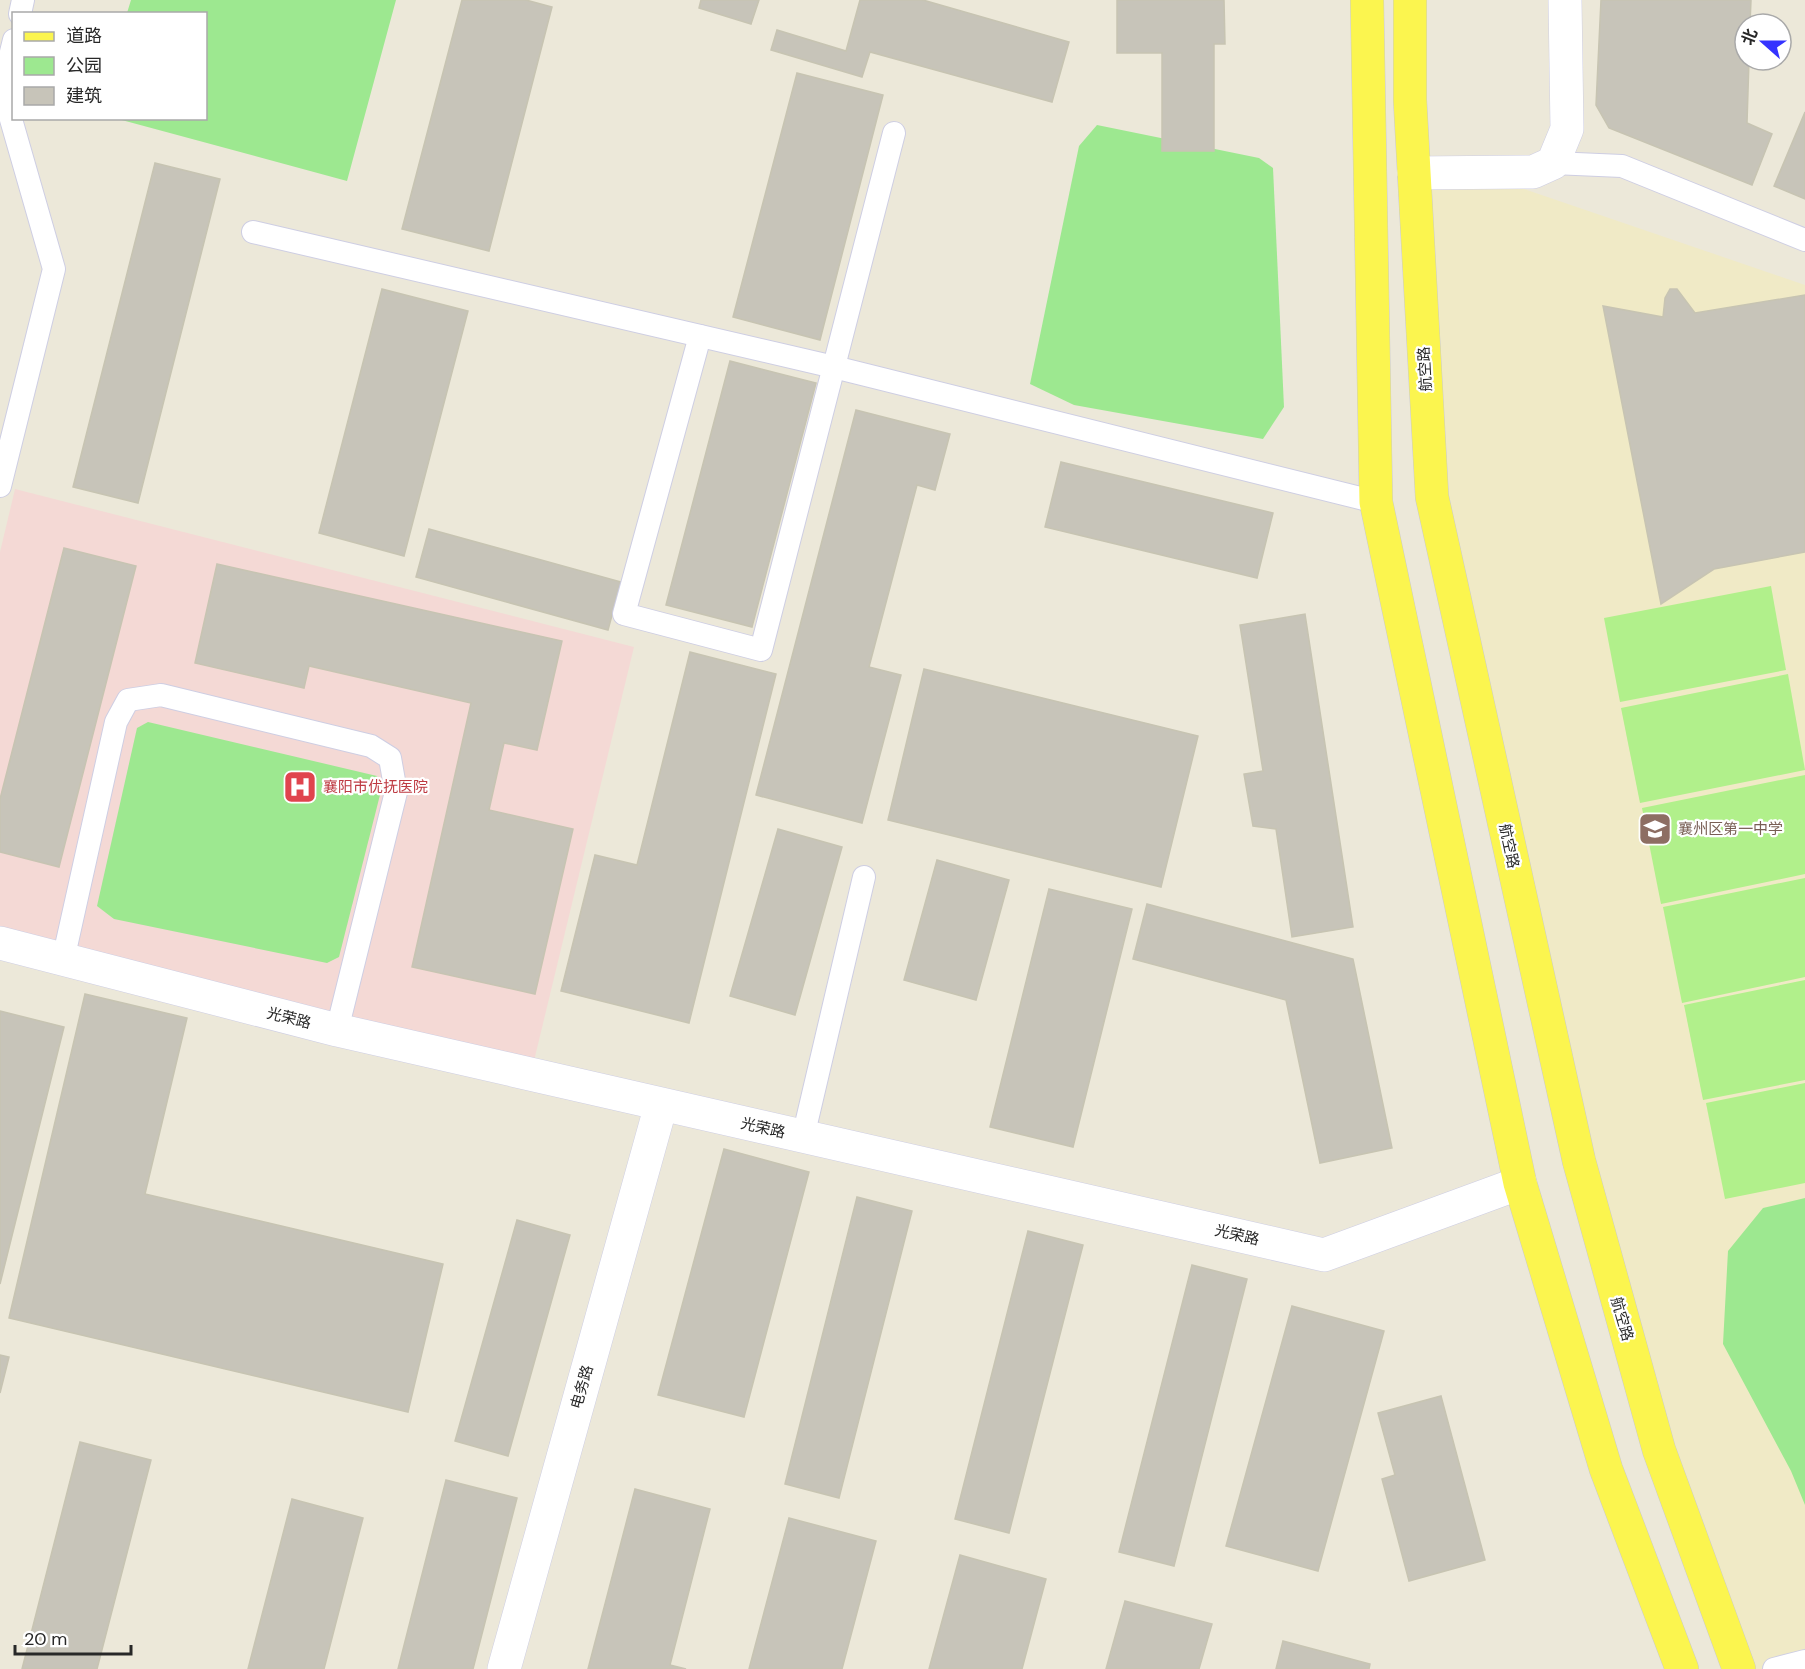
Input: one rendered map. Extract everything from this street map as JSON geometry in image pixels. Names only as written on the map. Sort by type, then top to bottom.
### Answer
[{"type":"main road","points":[[1367,0],[1376,502],[1520,1183],[1606,1469],[1682,1669]]},
{"type":"main road","name":"航空路","points":[[1410,0],[1414,173],[1432,497],[1579,1161],[1659,1449],[1739,1669]]},
{"type":"street","points":[[1414,173],[1533,172],[1553,163],[1567,129],[1565,0]]},
{"type":"street","name":"光荣路","points":[[0,943],[337,1030],[1324,1255],[1520,1183]]},
{"type":"street","name":"电务路","points":[[504,1669],[661,1105]]},
{"type":"lane","points":[[0,486],[54,269],[1,87],[12,47]]},
{"type":"lane","points":[[700,336],[624,614],[761,650],[894,133]]},
{"type":"lane","points":[[1553,163],[1622,166],[1805,240]]},
{"type":"lane","points":[[253,232],[834,367],[1376,502]]},
{"type":"lane","points":[[63,960],[117,722],[128,700],[161,695],[371,746],[390,758],[396,792],[337,1030]]},
{"type":"lane","points":[[803,1137],[864,877]]},
{"type":"lane","points":[[1774,1669],[1805,1661]]},
{"type":"shaded area","name":"襄州区第一中学","points":[[1413,151],[1805,285],[1805,1669],[1739,1669],[1659,1450],[1432,497]]},
{"type":"shaded area","name":"襄阳市优抚医院","points":[[15,489],[634,647],[533,1065],[0,926],[0,552]]},
{"type":"green space","points":[[131,0],[396,0],[347,181],[122,120],[207,120],[207,12],[127,12]]},
{"type":"green space","points":[[1097,125],[1259,158],[1273,168],[1284,407],[1263,439],[1074,405],[1030,384],[1079,146]]},
{"type":"green space","points":[[1771,586],[1786,670],[1620,702],[1604,618]]},
{"type":"green space","points":[[1788,674],[1805,770],[1640,803],[1621,708]]},
{"type":"green space","points":[[148,722],[377,776],[382,787],[339,957],[327,963],[114,919],[97,906],[137,728]]},
{"type":"green space","points":[[1805,775],[1805,874],[1661,904],[1642,808]]},
{"type":"green space","points":[[1805,878],[1805,977],[1682,1003],[1663,907]]},
{"type":"green space","points":[[1805,980],[1805,1080],[1703,1100],[1684,1005]]},
{"type":"green space","points":[[1805,1083],[1805,1183],[1725,1199],[1706,1103]]},
{"type":"green space","points":[[1805,1198],[1805,1505],[1791,1471],[1723,1344],[1728,1251],[1763,1208]]},
{"type":"building","points":[[462,0],[526,0],[552,7],[489,251],[402,229]]},
{"type":"building","points":[[701,0],[759,0],[751,24],[699,8]]},
{"type":"building","points":[[860,0],[923,0],[1069,42],[1052,102],[870,52],[862,77],[771,50],[777,30],[846,51]]},
{"type":"building","points":[[1117,0],[1224,0],[1225,44],[1214,44],[1214,151],[1162,151],[1162,53],[1117,53]]},
{"type":"building","points":[[1601,0],[1751,0],[1750,12],[1733,12],[1733,72],[1749,72],[1747,123],[1772,134],[1752,185],[1609,128],[1596,105]]},
{"type":"building","points":[[797,73],[883,95],[820,340],[733,317]]},
{"type":"building","points":[[1805,112],[1805,199],[1774,186]]},
{"type":"building","points":[[155,163],[220,179],[138,503],[73,487]]},
{"type":"building","points":[[382,289],[468,311],[404,556],[319,533]]},
{"type":"building","points":[[1670,289],[1677,289],[1695,313],[1805,295],[1805,552],[1714,569],[1661,604],[1603,306],[1663,317],[1665,298]]},
{"type":"building","points":[[730,361],[816,383],[752,627],[666,605]]},
{"type":"building","points":[[856,410],[950,434],[935,490],[917,485],[869,667],[901,675],[862,823],[756,795]]},
{"type":"building","points":[[1061,462],[1273,513],[1257,578],[1045,527]]},
{"type":"building","points":[[429,529],[621,582],[608,630],[416,577]]},
{"type":"building","points":[[64,548],[136,566],[59,867],[0,852],[0,799]]},
{"type":"building","points":[[217,564],[562,641],[537,750],[504,743],[489,810],[573,829],[535,994],[412,967],[471,703],[309,666],[304,688],[195,663]]},
{"type":"building","points":[[1305,614],[1353,927],[1292,937],[1276,829],[1253,826],[1244,774],[1263,771],[1240,625]]},
{"type":"building","points":[[690,652],[776,674],[689,1023],[561,991],[595,855],[637,865]]},
{"type":"building","points":[[924,669],[1198,736],[1161,887],[888,820]]},
{"type":"building","points":[[778,829],[842,847],[795,1015],[730,996]]},
{"type":"building","points":[[937,860],[1009,880],[976,1000],[904,980]]},
{"type":"building","points":[[1049,889],[1132,909],[1073,1147],[990,1127]]},
{"type":"building","points":[[1147,904],[1353,959],[1392,1148],[1320,1163],[1286,1000],[1133,959]]},
{"type":"building","points":[[85,994],[187,1018],[145,1194],[443,1264],[408,1412],[9,1318]]},
{"type":"building","points":[[0,1011],[64,1027],[0,1284]]},
{"type":"building","points":[[724,1149],[809,1172],[744,1417],[658,1395]]},
{"type":"building","points":[[857,1197],[912,1211],[839,1498],[785,1484]]},
{"type":"building","points":[[517,1220],[570,1235],[508,1456],[455,1441]]},
{"type":"building","points":[[1028,1231],[1083,1245],[1009,1533],[955,1519]]},
{"type":"building","points":[[1192,1265],[1247,1279],[1174,1566],[1119,1552]]},
{"type":"building","points":[[1292,1306],[1384,1331],[1318,1571],[1226,1546]]},
{"type":"building","points":[[0,1355],[9,1357],[0,1393]]},
{"type":"building","points":[[1441,1396],[1485,1560],[1409,1581],[1382,1479],[1395,1475],[1378,1413]]},
{"type":"building","points":[[80,1442],[151,1460],[97,1669],[22,1669]]},
{"type":"building","points":[[446,1480],[517,1498],[473,1669],[398,1669]]},
{"type":"building","points":[[635,1489],[710,1509],[670,1665],[686,1669],[588,1669]]},
{"type":"building","points":[[292,1499],[363,1518],[324,1669],[248,1669]]},
{"type":"building","points":[[789,1518],[876,1541],[842,1669],[749,1669]]},
{"type":"building","points":[[960,1555],[1046,1579],[1022,1669],[929,1669]]},
{"type":"building","points":[[1125,1601],[1212,1624],[1199,1669],[1106,1669]]},
{"type":"building","points":[[1283,1641],[1370,1664],[1369,1669],[1276,1669]]},
{"type":"place","name":"襄阳市优抚医院","points":[[300,787]]},
{"type":"place","name":"襄州区第一中学","points":[[1655,829]]}]
